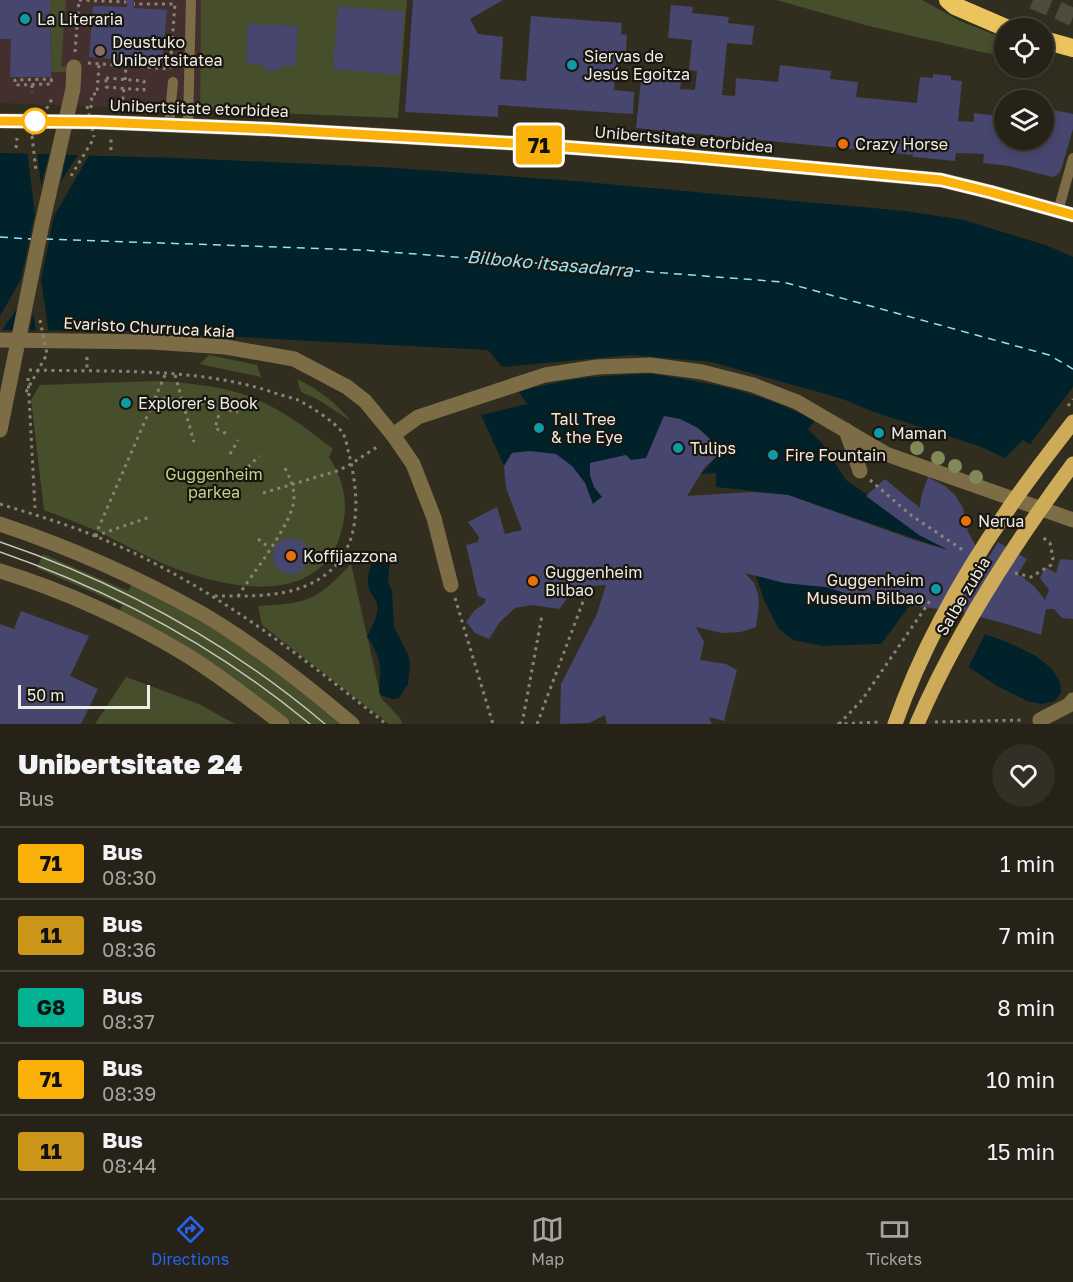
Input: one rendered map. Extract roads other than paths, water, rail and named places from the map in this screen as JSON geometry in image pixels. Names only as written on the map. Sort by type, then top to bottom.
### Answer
[{"type":"highway","points":[[948,0],[955,6],[994,23]]},
{"type":"highway","points":[[1054,43],[1073,48]]},
{"type":"main road","name":"Salbe zubia","points":[[892,723],[930,642],[963,582],[1004,514],[1073,422]]},
{"type":"main road","name":"Salbe zubia","points":[[921,723],[950,652],[1027,526],[1073,464]]},
{"type":"street","points":[[0,430],[42,224],[73,89],[74,64]]},
{"type":"street","name":"Unibertsitate etorbidea","points":[[0,121],[169,124],[511,143],[891,175],[941,180],[1065,213]]},
{"type":"street","name":"Evaristo Churruca kaia","points":[[0,340],[152,342],[214,346],[294,359],[347,387],[365,402],[393,435],[413,464],[434,518],[451,585]]},
{"type":"street","points":[[393,435],[418,417],[545,375],[597,367],[650,365],[702,372],[753,385],[797,402],[886,454],[1073,520]]},
{"type":"street","points":[[846,430],[860,471]]},
{"type":"street","points":[[0,524],[49,540],[105,564],[201,614],[318,695],[352,724]]},
{"type":"street","points":[[0,571],[35,582],[89,605],[157,638],[232,686],[282,724]]},
{"type":"street","points":[[1040,720],[1069,705],[1073,700]]},
{"type":"lane","points":[[188,125],[191,0]]},
{"type":"lane","points":[[169,124],[173,82]]},
{"type":"lane","points":[[1065,213],[1073,158]]},
{"type":"water","name":"Bilboko itsasadarra","points":[[0,153],[381,167],[574,181],[906,211],[964,220],[1048,246],[1073,257],[1073,476],[1054,460],[1023,440],[1005,458],[979,446],[871,411],[843,399],[711,362],[631,355],[502,367],[488,350],[121,331],[0,330]]},
{"type":"water","points":[[651,374],[694,381],[756,396],[815,421],[808,429],[822,443],[846,480],[948,550],[788,495],[716,487],[716,473],[701,474],[720,453],[696,428],[664,416],[646,458],[631,460],[626,455],[590,463],[593,481],[602,497],[593,504],[585,483],[572,466],[530,451],[512,453],[504,466],[481,415],[527,404],[519,392],[552,383],[617,375]]},
{"type":"water","points":[[384,551],[390,558],[388,582],[392,591],[394,627],[409,657],[410,664],[408,684],[399,698],[393,699],[380,695],[379,661],[367,637],[377,613],[376,601],[368,583],[369,572],[376,557]]},
{"type":"water","points":[[756,576],[826,587],[912,607],[1009,643],[1036,656],[1052,669],[1060,682],[1061,692],[1055,701],[1042,704],[1027,701],[997,686],[964,664],[909,647],[876,644],[822,646],[793,640],[778,628],[764,600]]},
{"type":"tunnel","points":[[1033,0],[1073,17]]},
{"type":"tram line","points":[[0,542],[87,576],[171,618],[250,667],[325,724]]},
{"type":"tram line","points":[[0,552],[83,585],[163,624],[239,671],[310,724]]},
{"type":"place","name":"La Literaria","points":[[25,19]]},
{"type":"place","name":"Deustuko Unibertsitatea","points":[[100,51]]},
{"type":"place","name":"Siervas de Jesús Egoitza","points":[[572,65]]},
{"type":"place","name":"Crazy Horse","points":[[843,144]]},
{"type":"place","name":"Explorer's Book","points":[[126,403]]},
{"type":"place","name":"Tall Tree & the Eye","points":[[539,428]]},
{"type":"place","name":"Maman","points":[[879,433]]},
{"type":"place","name":"Tulips","points":[[678,448]]},
{"type":"place","name":"Fire Fountain","points":[[773,455]]},
{"type":"place","name":"Nerua","points":[[966,521]]},
{"type":"place","name":"Koffijazzona","points":[[291,556]]},
{"type":"place","name":"Guggenheim Bilbao","points":[[533,581]]},
{"type":"place","name":"Guggenheim Museum Bilbao","points":[[936,589]]},
{"type":"park label","name":"Guggenheim parkea","points":[[214,483]]}]
